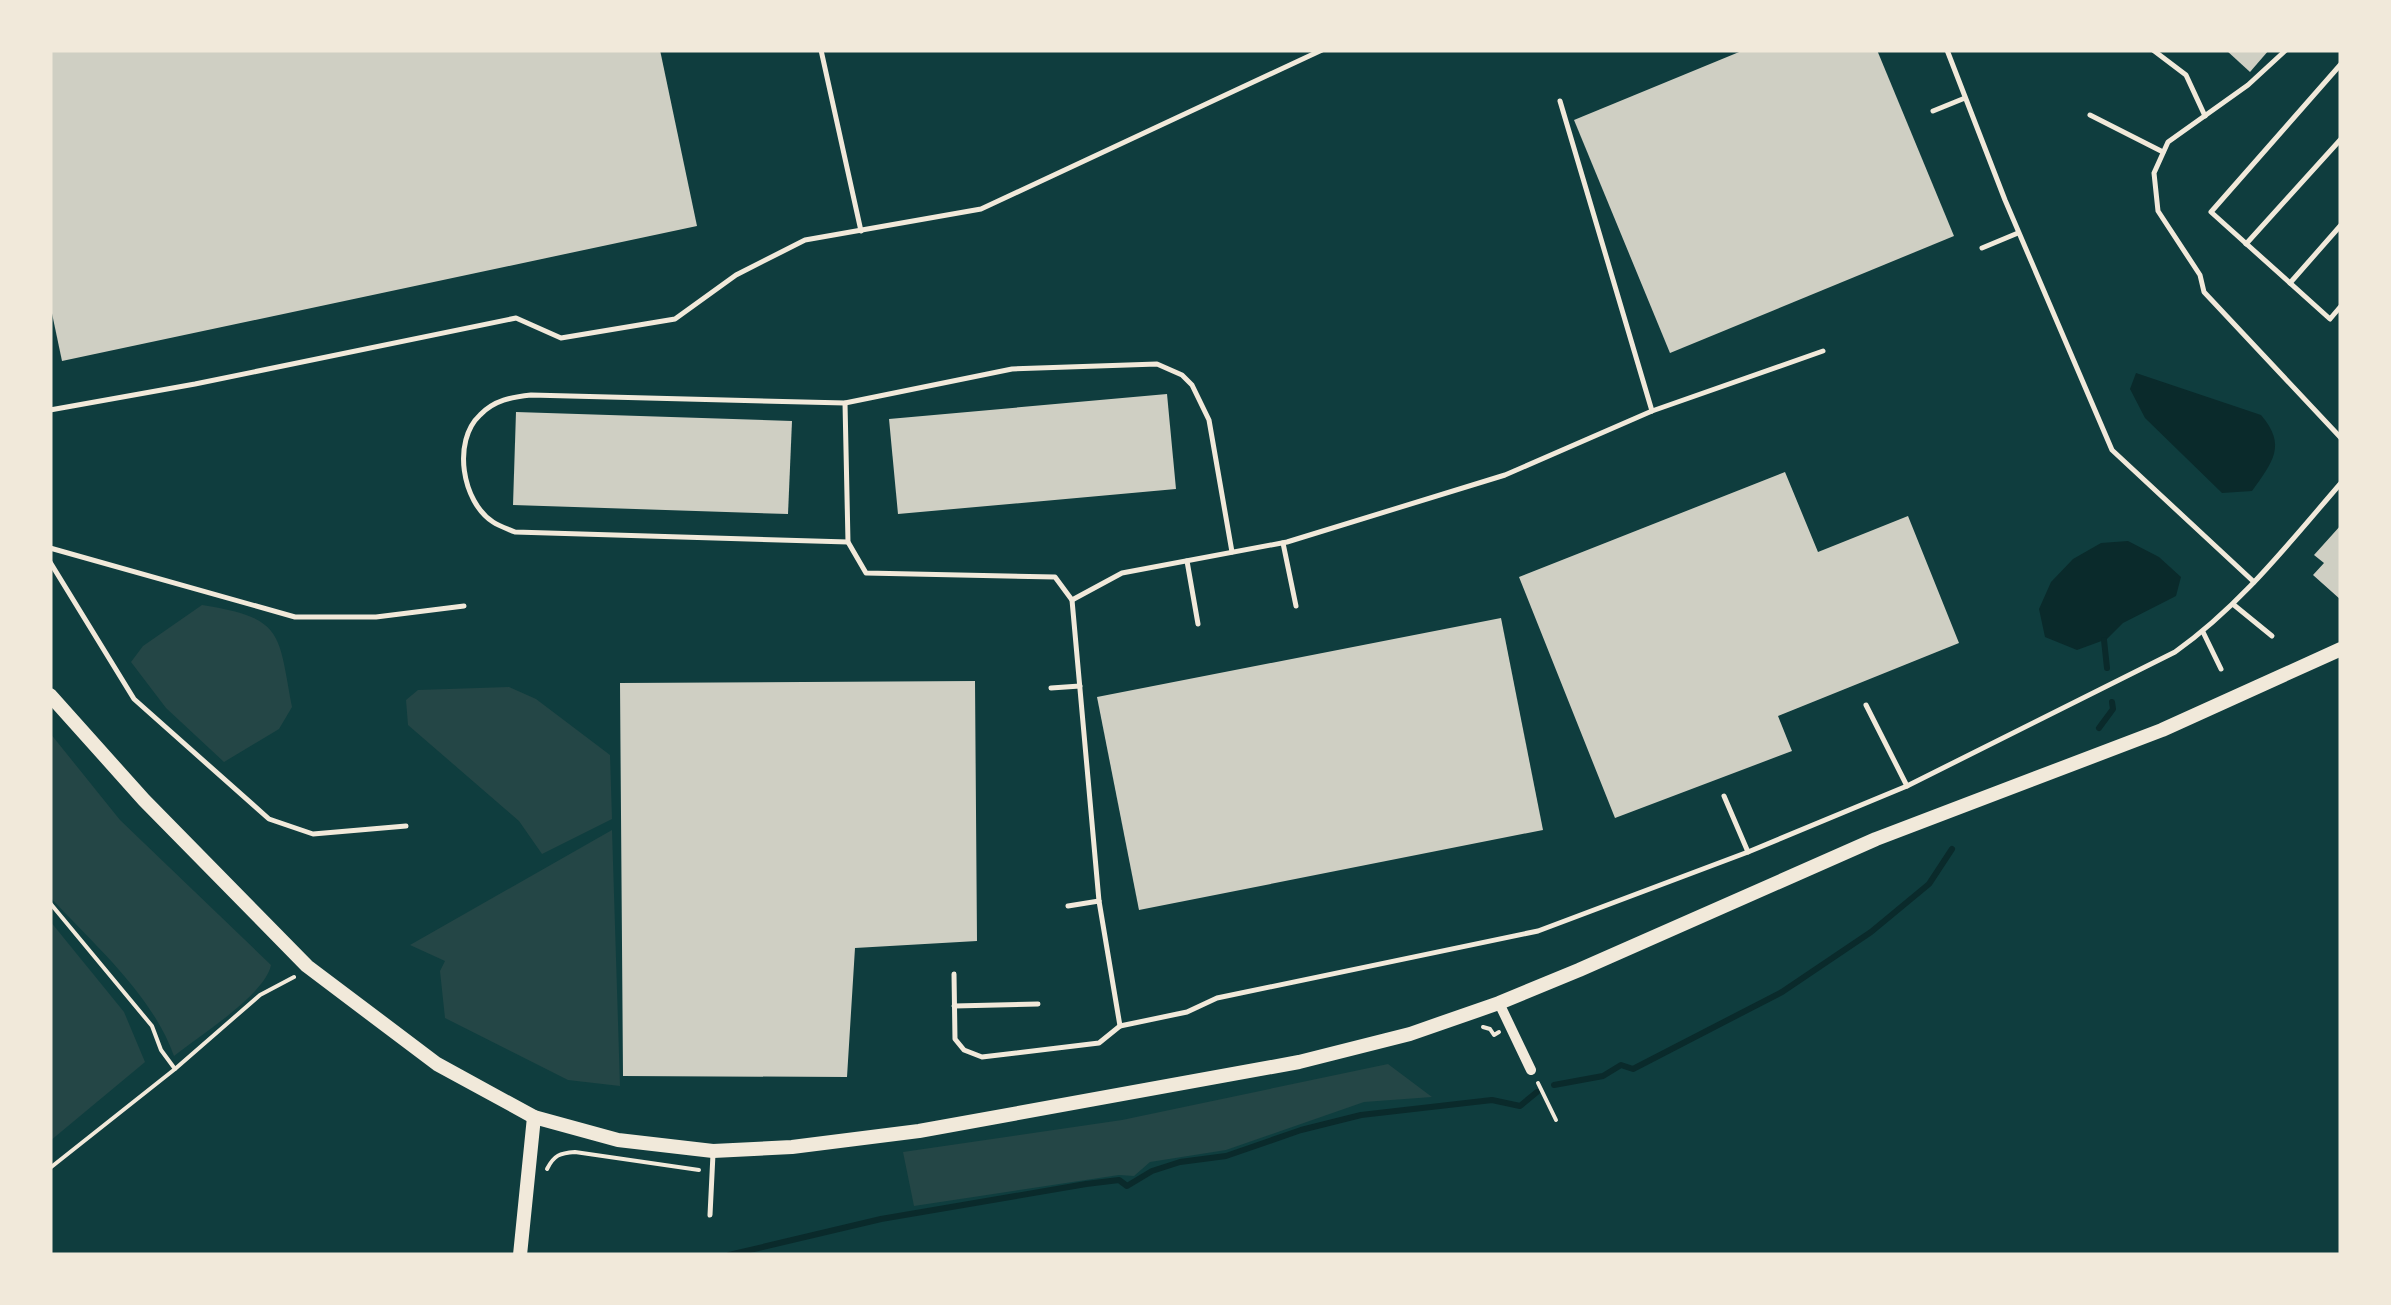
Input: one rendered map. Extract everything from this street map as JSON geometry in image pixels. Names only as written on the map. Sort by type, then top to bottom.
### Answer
[{"type":"street","points":[[50,695],[144,800],[307,966],[437,1064],[534,1116],[618,1140],[713,1150],[856,1140],[1300,1062],[1410,1034],[1499,1004],[1876,839],[2162,730],[2341,648]]},
{"type":"street","points":[[1499,1004],[1532,1070]]},
{"type":"street","points":[[520,1255],[534,1116]]},
{"type":"lane","points":[[821,50],[861,230]]},
{"type":"lane","points":[[50,410],[516,318],[561,338],[674,319],[736,274],[806,240],[981,209],[1322,50]]},
{"type":"lane","points":[[1946,50],[2018,232],[2112,450],[2254,582]]},
{"type":"lane","points":[[2153,50],[2186,75],[2205,116]]},
{"type":"lane","points":[[2286,50],[2248,86],[2168,142],[2154,173],[2158,211],[2200,274],[2204,292],[2341,438]]},
{"type":"lane","points":[[2341,64],[2211,212],[2330,319],[2341,306]]},
{"type":"lane","points":[[1932,111],[1965,98]]},
{"type":"lane","points":[[1560,101],[1652,411]]},
{"type":"lane","points":[[2090,115],[2164,152]]},
{"type":"lane","points":[[2246,244],[2341,139]]},
{"type":"lane","points":[[2290,283],[2341,225]]},
{"type":"lane","points":[[1982,248],[2018,232]]},
{"type":"lane","points":[[1072,600],[1122,573],[1283,543],[1505,475],[1652,411],[1822,352]]},
{"type":"lane","points":[[848,542],[515,532],[492,522],[468,490],[465,471],[470,429],[478,416],[510,397],[845,403],[1012,369],[1156,364],[1168,367],[1192,385],[1209,420],[1232,552]]},
{"type":"lane","points":[[845,403],[848,542],[866,573],[1055,576],[1072,600],[1099,901],[1120,1026]]},
{"type":"lane","points":[[954,974],[955,1039],[964,1050],[982,1057],[1099,1043],[1120,1026],[1187,1012],[1217,998],[1538,931],[1748,852],[1908,786],[2174,652],[2234,604],[2341,483]]},
{"type":"lane","points":[[1283,543],[1296,606]]},
{"type":"lane","points":[[50,548],[295,617],[376,617],[464,606]]},
{"type":"lane","points":[[1187,561],[1198,624]]},
{"type":"lane","points":[[50,562],[134,699],[269,819],[313,834],[406,826]]},
{"type":"lane","points":[[2234,604],[2272,636]]},
{"type":"lane","points":[[2202,632],[2221,669]]},
{"type":"lane","points":[[1051,688],[1080,686]]},
{"type":"lane","points":[[1866,704],[1908,786]]},
{"type":"lane","points":[[1724,796],[1748,852]]},
{"type":"lane","points":[[1068,906],[1099,901]]},
{"type":"lane","points":[[954,1006],[1038,1004]]},
{"type":"lane","points":[[710,1214],[713,1150]]},
{"type":"path","points":[[50,903],[152,1026],[161,1050],[175,1069]]},
{"type":"path","points":[[50,1168],[175,1069],[260,995],[307,966]]},
{"type":"path","points":[[1480,1026],[1494,1035],[1509,1027]]},
{"type":"path","points":[[1532,1070],[1556,1120]]},
{"type":"path","points":[[529,1170],[546,1171],[560,1153],[574,1152],[712,1172]]},
{"type":"shaded area","points":[[2136,373],[2261,415],[2274,435],[2275,445],[2271,462],[2252,491],[2222,493],[2145,418],[2130,389]]},
{"type":"shaded area","points":[[2128,541],[2159,557],[2181,577],[2176,596],[2123,623],[2107,639],[2077,650],[2045,637],[2039,609],[2051,582],[2073,559],[2101,543]]},
{"type":"shaded area","points":[[202,605],[249,616],[272,633],[284,661],[292,707],[279,729],[224,762],[166,708],[131,662],[143,646]]},
{"type":"shaded area","points":[[509,687],[536,699],[610,755],[612,819],[542,854],[519,821],[408,725],[406,700],[418,690]]},
{"type":"shaded area","points":[[50,733],[120,820],[271,965],[266,977],[244,1002],[174,1056],[137,991],[50,897]]},
{"type":"shaded area","points":[[612,830],[620,1086],[568,1080],[445,1018],[440,971],[445,961],[410,945]]},
{"type":"shaded area","points":[[50,921],[124,1012],[145,1062],[50,1141]]},
{"type":"shaded area","points":[[1388,1064],[1432,1097],[1364,1102],[1226,1150],[1150,1162],[1134,1176],[1119,1175],[914,1206],[903,1152],[1122,1120]]},
{"type":"building","points":[[50,50],[660,50],[697,226],[62,361],[50,304]]},
{"type":"building","points":[[1744,50],[1877,50],[1954,236],[1670,353],[1574,120]]},
{"type":"building","points":[[2226,50],[2269,50],[2250,72]]},
{"type":"building","points":[[1167,394],[1176,489],[898,514],[889,419]]},
{"type":"building","points":[[516,412],[792,421],[788,514],[513,505]]},
{"type":"building","points":[[1785,472],[1818,552],[1908,516],[1959,643],[1778,716],[1792,751],[1615,818],[1519,577]]},
{"type":"building","points":[[2341,525],[2341,600],[2313,575],[2324,563],[2314,555]]},
{"type":"building","points":[[1501,618],[1543,830],[1139,910],[1097,697]]},
{"type":"building","points":[[975,681],[977,941],[855,948],[847,1077],[623,1076],[620,683]]},
{"type":"waterway","points":[[2104,640],[2107,668]]},
{"type":"waterway","points":[[2099,728],[2113,709],[2112,702]]},
{"type":"waterway","points":[[1554,1085],[1603,1076],[1621,1065],[1633,1069],[1782,992],[1871,932],[1929,884],[1952,849]]},
{"type":"waterway","points":[[729,1255],[881,1219],[1086,1184],[1119,1180],[1127,1186],[1152,1171],[1180,1162],[1226,1156],[1301,1130],[1361,1115],[1492,1100],[1520,1106],[1537,1092]]}]
